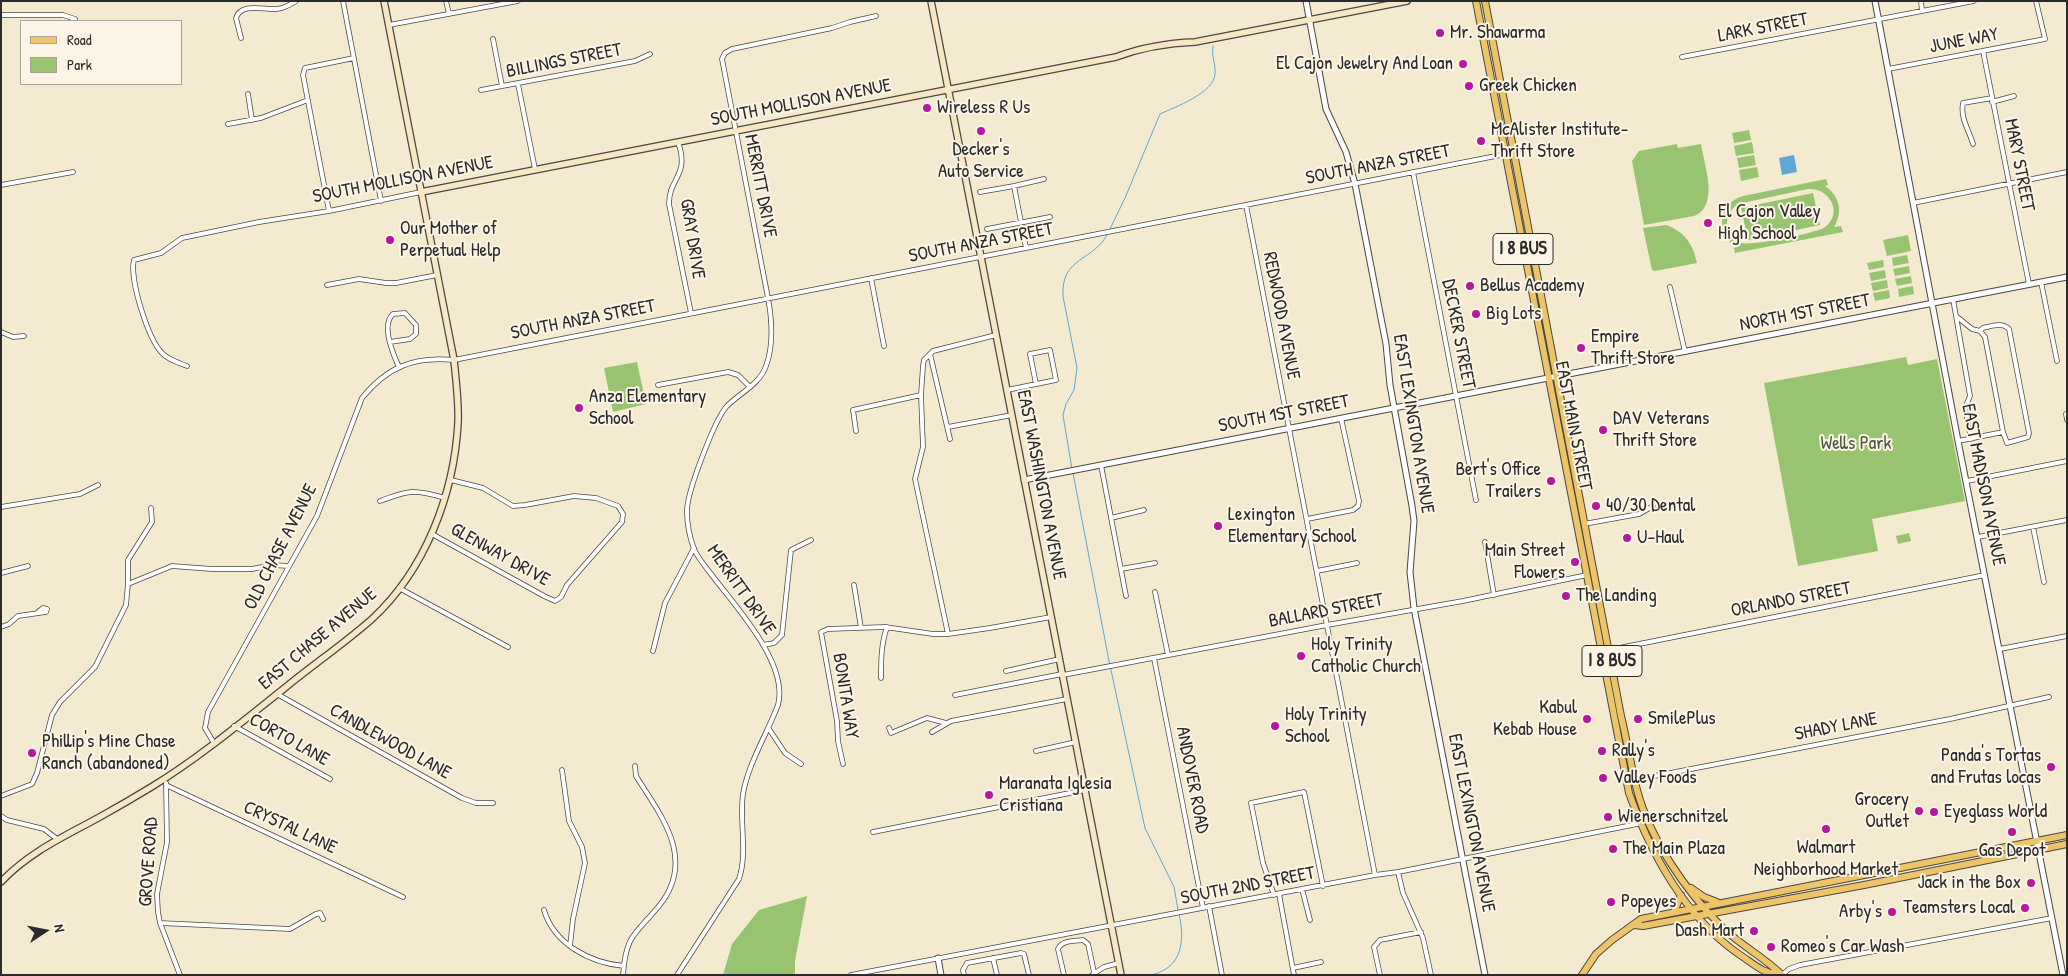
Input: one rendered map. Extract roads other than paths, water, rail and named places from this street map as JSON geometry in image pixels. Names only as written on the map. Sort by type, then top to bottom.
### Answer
[{"type":"main road","name":"EAST CHASE AVENUE","points":[[1,882],[21,863],[57,839],[165,781],[372,619],[399,588],[432,534],[450,480],[458,423],[458,392],[454,360],[384,1]]},
{"type":"main road","name":"EAST WASHINGTON AVENUE","points":[[931,1],[1121,975]]},
{"type":"main road","name":"SOUTH MOLLISON AVENUE","points":[[421,192],[1116,57],[1159,46],[1195,42],[1407,1]]},
{"type":"main road","name":"EAST MAIN STREET","points":[[1476,1],[1602,652],[1621,732],[1635,780],[1649,822],[1684,882],[1702,906],[1723,928],[1740,944],[1781,975]]},
{"type":"main road","name":"EAST MAIN STREET","points":[[1485,1],[1610,650],[1627,782],[1641,823],[1657,858],[1691,909],[1734,952],[1769,974],[1781,975]]},
{"type":"main road","points":[[1582,975],[1596,954],[1641,919],[2067,835]]},
{"type":"main road","points":[[1634,926],[1643,926],[1836,890],[2067,844]]},
{"type":"main road","points":[[1947,868],[1954,865],[1961,856]]},
{"type":"main road","points":[[1878,882],[1879,876],[1884,872]]},
{"type":"main road","points":[[1836,890],[1840,883],[1850,878]]},
{"type":"main road","points":[[1818,893],[1833,881]]},
{"type":"main road","points":[[1684,882],[1704,897],[1720,902]]},
{"type":"main road","points":[[1674,912],[1681,895]]},
{"type":"main road","points":[[1723,928],[1721,920],[1723,913],[1728,910]]},
{"type":"street","points":[[241,38],[236,18],[240,11],[246,8],[278,9],[296,1]]},
{"type":"street","points":[[343,1],[381,200]]},
{"type":"street","points":[[446,1],[449,14]]},
{"type":"street","points":[[389,25],[498,3],[518,1]]},
{"type":"street","name":"EAST LEXINGTON AVENUE","points":[[1306,1],[1326,109],[1350,162],[1386,344],[1394,408],[1414,521],[1410,572],[1414,608],[1485,975]]},
{"type":"street","name":"EAST MADISON AVENUE","points":[[1875,1],[1958,441],[2063,975]]},
{"type":"street","points":[[1921,1],[1922,11]]},
{"type":"street","name":"LARK STREET","points":[[1682,57],[1974,1]]},
{"type":"street","name":"JUNE WAY","points":[[1888,69],[2045,39],[2036,1]]},
{"type":"street","points":[[1,15],[62,15],[75,19]]},
{"type":"street","name":"MERRITT DRIVE","points":[[677,975],[739,878],[742,862],[741,811],[743,794],[752,767],[778,705],[780,689],[778,675],[763,645],[694,548],[687,517],[690,493],[718,420],[728,406],[762,374],[769,354],[771,318],[768,298],[722,59],[725,53],[732,49],[832,28],[876,16]]},
{"type":"street","points":[[493,39],[502,86]]},
{"type":"street","name":"MARY STREET","points":[[1984,51],[2008,184],[2029,284]]},
{"type":"street","name":"BILLINGS STREET","points":[[481,90],[635,61],[650,54]]},
{"type":"street","points":[[329,211],[303,76],[305,68],[354,58]]},
{"type":"street","points":[[518,84],[535,169]]},
{"type":"street","points":[[248,94],[252,120]]},
{"type":"street","points":[[1973,144],[1970,132],[1965,127],[1963,103],[2014,96]]},
{"type":"street","points":[[228,124],[268,116],[308,100]]},
{"type":"street","name":"GRAY DRIVE","points":[[678,142],[682,164],[680,173],[671,190],[669,204],[691,313]]},
{"type":"street","name":"SOUTH ANZA STREET","points":[[454,360],[1513,153]]},
{"type":"street","points":[[1,185],[73,172]]},
{"type":"street","name":"DECKER STREET","points":[[1413,172],[1476,500]]},
{"type":"street","points":[[1913,203],[2067,172]]},
{"type":"street","points":[[980,192],[1044,179]]},
{"type":"street","points":[[1014,186],[1026,248]]},
{"type":"street","name":"SOUTH MOLLISON AVENUE","points":[[187,366],[162,354],[152,340],[141,314],[132,268],[134,260],[161,253],[182,238],[421,192]]},
{"type":"street","name":"REDWOOD AVENUE","points":[[1246,205],[1375,875]]},
{"type":"street","points":[[987,229],[1050,216]]},
{"type":"street","points":[[327,284],[360,279],[386,284],[437,275]]},
{"type":"street","name":"NORTH 1ST STREET","points":[[1549,378],[2067,277]]},
{"type":"street","points":[[871,278],[884,346]]},
{"type":"street","points":[[2041,282],[2056,361]]},
{"type":"street","points":[[1670,287],[1685,352]]},
{"type":"street","points":[[1953,299],[1970,396],[1965,408],[1971,439]]},
{"type":"street","points":[[390,342],[410,339],[416,334],[416,325],[405,313],[395,313],[388,319],[387,327],[390,342],[398,367]]},
{"type":"street","points":[[1956,316],[1972,329],[1980,331],[1985,337],[2003,432],[2007,443],[2028,437],[2029,433],[2009,329],[2006,325],[2002,325],[1983,328],[1980,331]]},
{"type":"street","points":[[1,332],[12,337],[24,336]]},
{"type":"street","points":[[948,634],[915,479],[923,447],[921,396],[924,360],[933,351],[996,334]]},
{"type":"street","points":[[1007,390],[1056,380],[1050,350],[1030,354],[1036,384]]},
{"type":"street","points":[[930,354],[950,439]]},
{"type":"street","name":"OLD CHASE AVENUE","points":[[214,744],[205,728],[208,712],[317,516],[362,398],[373,385],[398,367],[431,359],[454,360]]},
{"type":"street","points":[[658,385],[728,372],[738,375],[750,387]]},
{"type":"street","name":"SOUTH 1ST STREET","points":[[1024,480],[1549,378]]},
{"type":"street","points":[[856,431],[853,410],[921,396]]},
{"type":"street","points":[[2066,414],[2067,420]]},
{"type":"street","points":[[948,427],[1012,415]]},
{"type":"street","points":[[1307,519],[1353,510],[1358,506],[1359,501],[1341,418]]},
{"type":"street","points":[[1958,441],[2003,432]]},
{"type":"street","points":[[1967,481],[2067,461]]},
{"type":"street","points":[[1101,465],[1126,596]]},
{"type":"street","name":"GLENWAY DRIVE","points":[[432,534],[544,596],[555,600],[561,597],[567,586],[622,522],[623,514],[618,506],[586,496],[574,496],[513,506],[483,488],[450,480]]},
{"type":"street","points":[[1,507],[80,494],[98,485]]},
{"type":"street","points":[[380,501],[412,491],[422,491],[445,498]]},
{"type":"street","points":[[1577,526],[1639,514],[1653,506]]},
{"type":"street","points":[[1,796],[32,784],[38,773],[52,714],[60,702],[94,667],[126,606],[128,560],[152,522],[151,508]]},
{"type":"street","points":[[1111,518],[1144,510]]},
{"type":"street","points":[[1978,537],[2067,520]]},
{"type":"street","points":[[2033,527],[2044,582]]},
{"type":"street","points":[[763,645],[774,643],[782,635],[791,550],[811,540]]},
{"type":"street","points":[[1485,542],[1494,595]]},
{"type":"street","points":[[653,651],[664,603],[694,548]]},
{"type":"street","points":[[1121,569],[1155,563]]},
{"type":"street","points":[[1317,571],[1357,563]]},
{"type":"street","points":[[1,573],[28,566]]},
{"type":"street","points":[[128,584],[172,566],[212,569],[289,566]]},
{"type":"street","name":"BALLARD STREET","points":[[955,695],[1414,608],[1494,595],[1594,573]]},
{"type":"street","name":"ORLANDO STREET","points":[[1602,652],[1985,575]]},
{"type":"street","points":[[854,585],[861,628],[887,627],[933,634],[948,634],[1051,617]]},
{"type":"street","points":[[399,588],[508,648]]},
{"type":"street","points":[[1155,592],[1168,655]]},
{"type":"street","points":[[1,626],[9,624],[18,616],[38,612]]},
{"type":"street","points":[[881,678],[881,658],[887,627]]},
{"type":"street","name":"BONITA WAY","points":[[843,764],[821,632],[828,629],[861,628]]},
{"type":"street","points":[[2000,649],[2067,636]]},
{"type":"street","name":"ANDOVER ROAD","points":[[1154,658],[1203,908]]},
{"type":"street","points":[[1006,671],[1060,659]]},
{"type":"street","name":"CANDLEWOOD LANE","points":[[276,694],[462,798],[476,803],[493,803]]},
{"type":"street","name":"SHADY LANE","points":[[1627,782],[1950,719],[2050,697]]},
{"type":"street","points":[[932,732],[949,722],[1067,699]]},
{"type":"street","points":[[888,728],[891,733],[926,718],[949,722]]},
{"type":"street","name":"CORTO LANE","points":[[234,726],[330,779]]},
{"type":"street","points":[[768,729],[785,753],[801,764]]},
{"type":"street","points":[[1036,751],[1076,742]]},
{"type":"street","points":[[623,975],[626,950],[633,936],[660,905],[668,892],[674,874],[675,860],[673,840],[668,826],[636,776],[635,766]]},
{"type":"street","points":[[562,770],[569,821],[582,847],[585,864],[573,919],[570,946]]},
{"type":"street","name":"CRYSTAL LANE","points":[[165,781],[403,896]]},
{"type":"street","name":"GROVE ROAD","points":[[165,781],[167,842],[157,894],[160,923],[180,975]]},
{"type":"street","points":[[873,832],[1085,790]]},
{"type":"street","points":[[1294,975],[1276,894],[1263,863],[1251,802],[1304,792],[1323,886]]},
{"type":"street","points":[[1,816],[6,820],[44,829],[57,839]]},
{"type":"street","name":"SOUTH 2ND STREET","points":[[851,975],[1209,906],[1463,860],[1649,822]]},
{"type":"street","points":[[1398,872],[1403,893],[1421,932],[1431,975]]},
{"type":"street","points":[[1302,889],[1310,920]]},
{"type":"street","points":[[1209,906],[1222,975]]},
{"type":"street","points":[[544,910],[548,923],[570,946],[590,958],[624,966]]},
{"type":"street","points":[[160,923],[290,929],[316,914],[320,913],[323,919]]},
{"type":"street","points":[[1781,975],[1789,969],[1800,965],[2052,918]]},
{"type":"street","points":[[1380,975],[1374,947],[1376,944],[1380,940],[1421,932]]},
{"type":"street","points":[[1064,975],[1058,949],[1062,943],[1083,940],[1088,944],[1093,973],[1104,967],[1119,963]]},
{"type":"street","points":[[964,975],[963,970],[966,963],[1021,952],[1026,958],[1029,975]]},
{"type":"street","points":[[938,958],[941,975]]},
{"type":"street","points":[[993,958],[997,975]]},
{"type":"street","points":[[1293,968],[1321,962]]},
{"type":"street","points":[[880,975],[886,968]]},
{"type":"water","points":[[1794,155],[1797,172],[1782,175],[1779,158]]},
{"type":"waterway","points":[[1110,229],[1160,114],[1193,98],[1213,81],[1215,74],[1213,46]]},
{"type":"waterway","points":[[1072,469],[1063,415],[1066,404],[1074,390],[1077,368],[1063,296],[1064,283],[1067,273],[1073,266],[1095,249],[1108,233]]},
{"type":"waterway","points":[[1073,473],[1109,661],[1145,828],[1174,887],[1178,910]]},
{"type":"waterway","points":[[1151,975],[1170,966],[1176,959],[1182,934],[1179,914]]},
{"type":"place","name":"Mr. Shawarma","points":[[1440,33]]},
{"type":"place","name":"El Cajon Jewelry And Loan","points":[[1463,64]]},
{"type":"place","name":"Greek Chicken","points":[[1469,86]]},
{"type":"place","name":"Wireless R Us","points":[[927,108]]},
{"type":"place","name":"Decker's Auto Service","points":[[981,131]]},
{"type":"place","name":"McAlister Institute- Thrift Store","points":[[1481,141]]},
{"type":"place","name":"El Cajon Valley High School","points":[[1708,223]]},
{"type":"place","name":"Our Mother of Perpetual Help","points":[[390,240]]},
{"type":"place","name":"Bellus Academy","points":[[1470,286]]},
{"type":"place","name":"Big Lots","points":[[1476,314]]},
{"type":"place","name":"Empire Thrift Store","points":[[1581,348]]},
{"type":"place","name":"Anza Elementary School","points":[[579,408]]},
{"type":"place","name":"DAV Veterans Thrift Store","points":[[1603,430]]},
{"type":"place","name":"Bert's Office Trailers","points":[[1551,481]]},
{"type":"place","name":"40/30 Dental","points":[[1596,506]]},
{"type":"place","name":"Lexington Elementary School","points":[[1218,526]]},
{"type":"place","name":"U-Haul","points":[[1627,538]]},
{"type":"place","name":"Main Street Flowers","points":[[1575,562]]},
{"type":"place","name":"The Landing","points":[[1566,596]]},
{"type":"place","name":"Holy Trinity Catholic Church","points":[[1301,656]]},
{"type":"place","name":"Kabul Kebab House","points":[[1587,719]]},
{"type":"place","name":"SmilePlus","points":[[1638,719]]},
{"type":"place","name":"Holy Trinity School","points":[[1275,726]]},
{"type":"place","name":"Rally's","points":[[1602,751]]},
{"type":"place","name":"Phillip's Mine Chase Ranch (abandoned)","points":[[32,753]]},
{"type":"place","name":"Panda's Tortas and Frutas locas","points":[[2051,767]]},
{"type":"place","name":"Valley Foods","points":[[1603,778]]},
{"type":"place","name":"Maranata Iglesia Cristiana","points":[[989,795]]},
{"type":"place","name":"Grocery Outlet","points":[[1919,811]]},
{"type":"place","name":"Eyeglass World","points":[[1934,812]]},
{"type":"place","name":"Wienerschnitzel","points":[[1608,817]]},
{"type":"place","name":"Walmart Neighborhood Market","points":[[1826,829]]},
{"type":"place","name":"Gas Depot","points":[[2012,832]]},
{"type":"place","name":"The Main Plaza","points":[[1613,849]]},
{"type":"place","name":"Jack in the Box","points":[[2031,883]]},
{"type":"place","name":"Popeyes","points":[[1611,902]]},
{"type":"place","name":"Teamsters Local","points":[[2025,908]]},
{"type":"place","name":"Arby's","points":[[1892,912]]},
{"type":"place","name":"Dash Mart","points":[[1754,931]]},
{"type":"place","name":"Romeo's Car Wash","points":[[1771,947]]},
{"type":"park label","name":"Wells Park","points":[[1856,444]]}]
